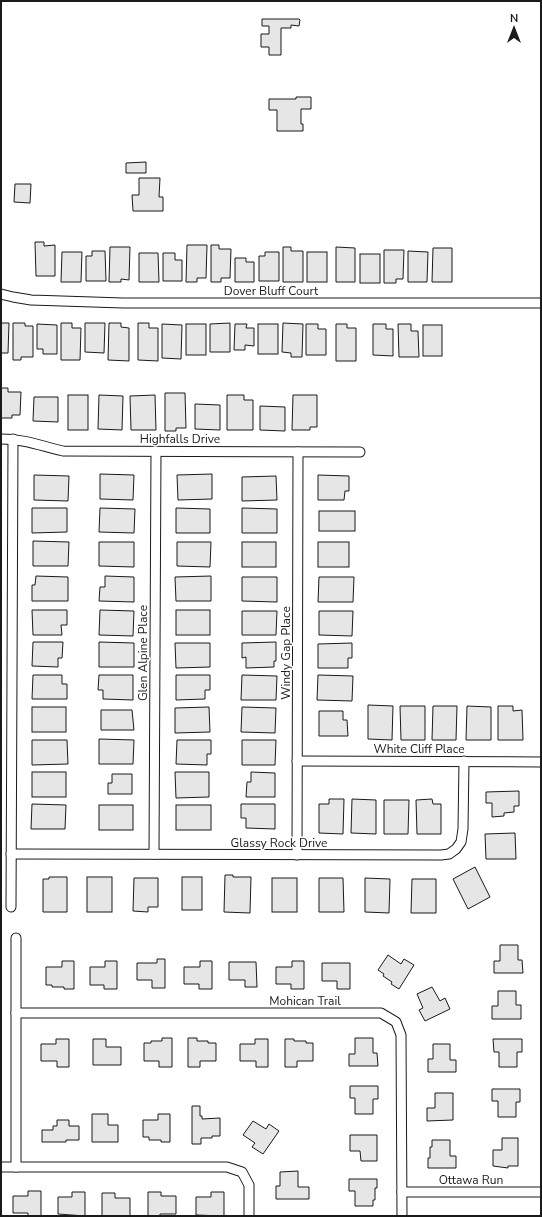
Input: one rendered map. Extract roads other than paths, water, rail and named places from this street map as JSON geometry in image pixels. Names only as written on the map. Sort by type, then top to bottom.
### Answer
[{"type":"street","name":"Dover Bluff Court","points":[[1,294],[31,300],[123,303],[541,303]]},
{"type":"street","name":"Highfalls Drive","points":[[1,439],[28,441],[63,451],[360,452]]},
{"type":"street","points":[[11,907],[13,439]]},
{"type":"street","name":"Glen Alpine Place","points":[[154,854],[156,451]]},
{"type":"street","name":"Windy Gap Place","points":[[297,855],[298,452]]},
{"type":"street","name":"White Cliff Place","points":[[297,761],[541,762]]},
{"type":"street","name":"Glassy Rock Drive","points":[[11,854],[442,856],[449,854],[456,849],[461,842],[463,829],[464,761]]},
{"type":"street","points":[[16,938],[16,1167]]},
{"type":"street","name":"Mohican Trail","points":[[16,1013],[381,1013],[396,1022],[401,1035],[402,1216]]},
{"type":"street","points":[[1,1167],[227,1167],[242,1172],[249,1185],[249,1216]]},
{"type":"street","name":"Ottawa Run","points":[[402,1192],[541,1192]]}]
